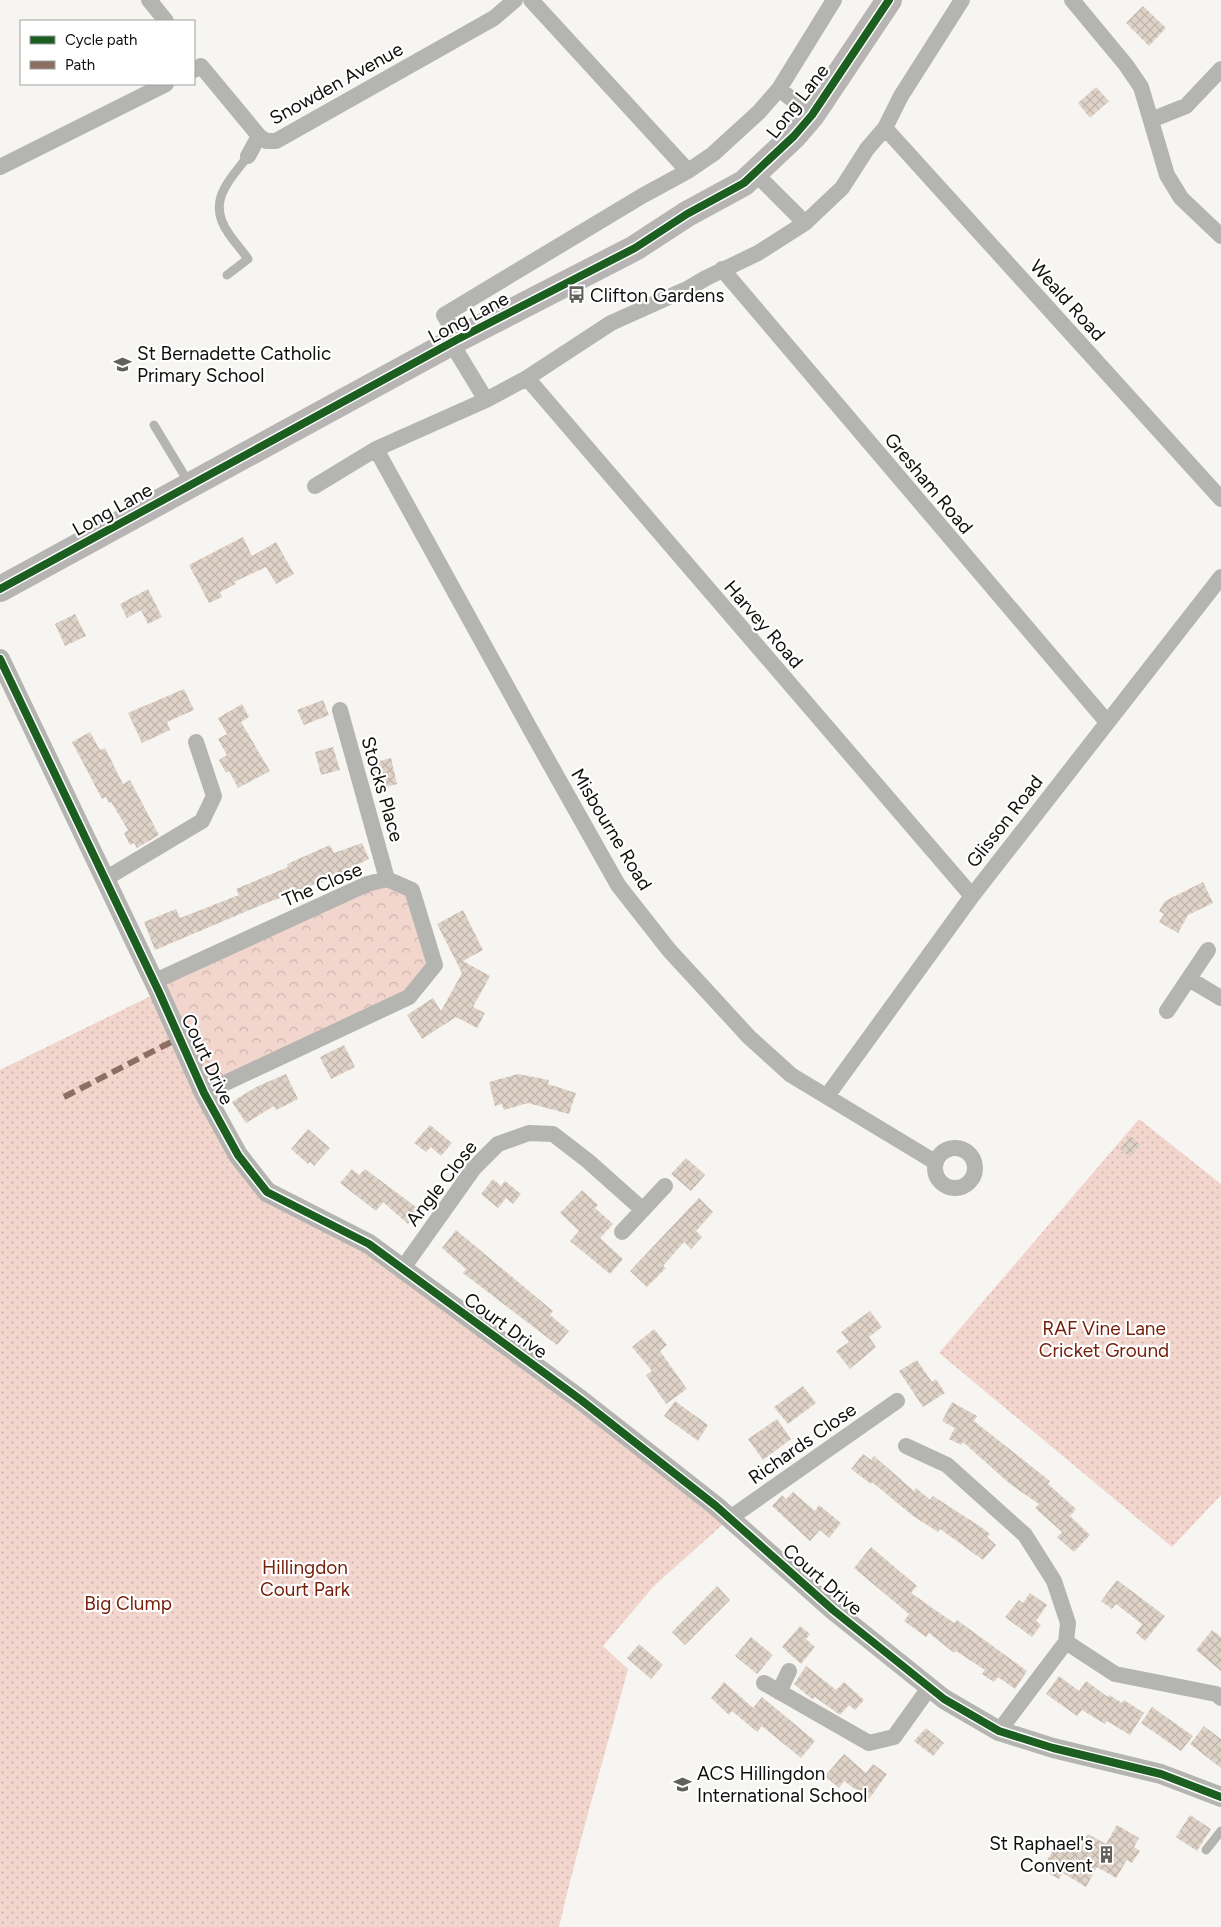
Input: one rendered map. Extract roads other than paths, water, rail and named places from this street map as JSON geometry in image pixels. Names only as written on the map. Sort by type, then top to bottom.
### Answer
[{"type":"main road","name":"Long Lane","points":[[0,589],[455,342],[635,248],[756,174],[812,115],[890,0]]},
{"type":"street","points":[[149,0],[165,20]]},
{"type":"street","name":"Snowden Avenue","points":[[196,65],[259,136],[266,141],[276,141],[494,18],[515,0]]},
{"type":"street","points":[[531,0],[688,171]]},
{"type":"street","name":"Long Lane","points":[[455,342],[444,314],[642,196],[688,171],[713,154],[759,112],[779,89],[834,0]]},
{"type":"street","points":[[316,486],[376,449],[486,400],[527,378],[611,323],[689,288],[722,269],[758,253],[805,223],[842,188],[867,149],[885,128],[901,96],[962,0]]},
{"type":"street","points":[[1072,0],[1126,65],[1141,87],[1167,175],[1181,198],[1221,236]]},
{"type":"street","points":[[1151,120],[1186,106],[1221,69]]},
{"type":"street","points":[[0,167],[164,85]]},
{"type":"street","name":"Long Lane","points":[[779,89],[812,115]]},
{"type":"street","name":"Weald Road","points":[[885,128],[1221,499]]},
{"type":"street","points":[[248,156],[259,136]]},
{"type":"street","points":[[756,174],[805,223]]},
{"type":"street","name":"Gresham Road","points":[[722,269],[1106,722]]},
{"type":"street","points":[[455,342],[486,400]]},
{"type":"street","name":"Harvey Road","points":[[527,378],[972,896]]},
{"type":"street","name":"Misbourne Road","points":[[376,449],[618,885],[670,950],[748,1038],[791,1075],[935,1162]]},
{"type":"street","name":"Glisson Road","points":[[827,1096],[972,896],[1221,577]]},
{"type":"street","name":"Court Drive","points":[[0,659],[204,1093],[238,1155],[267,1192],[369,1244],[588,1406],[730,1518],[833,1610],[930,1688],[1000,1731],[1053,1748],[1161,1774],[1221,1797]]},
{"type":"street","name":"Stocks Place","points":[[340,710],[388,879]]},
{"type":"street","points":[[105,879],[202,821],[214,796],[196,742]]},
{"type":"street","name":"The Close","points":[[153,982],[368,884],[388,879],[412,890],[435,965],[410,997],[204,1093]]},
{"type":"street","points":[[1166,1011],[1208,950]]},
{"type":"street","points":[[1189,978],[1221,998]]},
{"type":"street","name":"Angle Close","points":[[402,1268],[474,1168],[498,1144],[529,1133],[553,1134],[588,1161],[643,1210]]},
{"type":"street","points":[[622,1232],[665,1186]]},
{"type":"street","name":"Richards Close","points":[[730,1518],[897,1401]]},
{"type":"street","points":[[906,1446],[947,1465],[1025,1535],[1054,1580],[1068,1623],[1066,1642],[1000,1731]]},
{"type":"street","points":[[1066,1642],[1115,1674],[1216,1694],[1221,1698]]},
{"type":"street","points":[[779,1692],[789,1671]]},
{"type":"street","points":[[764,1683],[869,1743],[894,1737],[930,1688]]},
{"type":"lane","points":[[227,275],[248,259],[220,218],[218,204],[223,192],[248,156]]},
{"type":"lane","points":[[154,425],[190,485]]},
{"type":"lane","points":[[1206,1850],[1221,1831]]},
{"type":"place","name":"Clifton Gardens","points":[[576,295]]},
{"type":"place","name":"St Bernadette Catholic Primary School","points":[[123,364]]},
{"type":"place","name":"ACS Hillingdon International School","points":[[683,1784]]},
{"type":"place","name":"St Raphael's Convent","points":[[1107,1854]]},
{"type":"park label","name":"RAF Vine Lane Cricket Ground","points":[[1104,1339]]},
{"type":"park label","name":"Hillingdon Court Park","points":[[305,1578]]},
{"type":"park label","name":"Big Clump","points":[[128,1603]]}]
